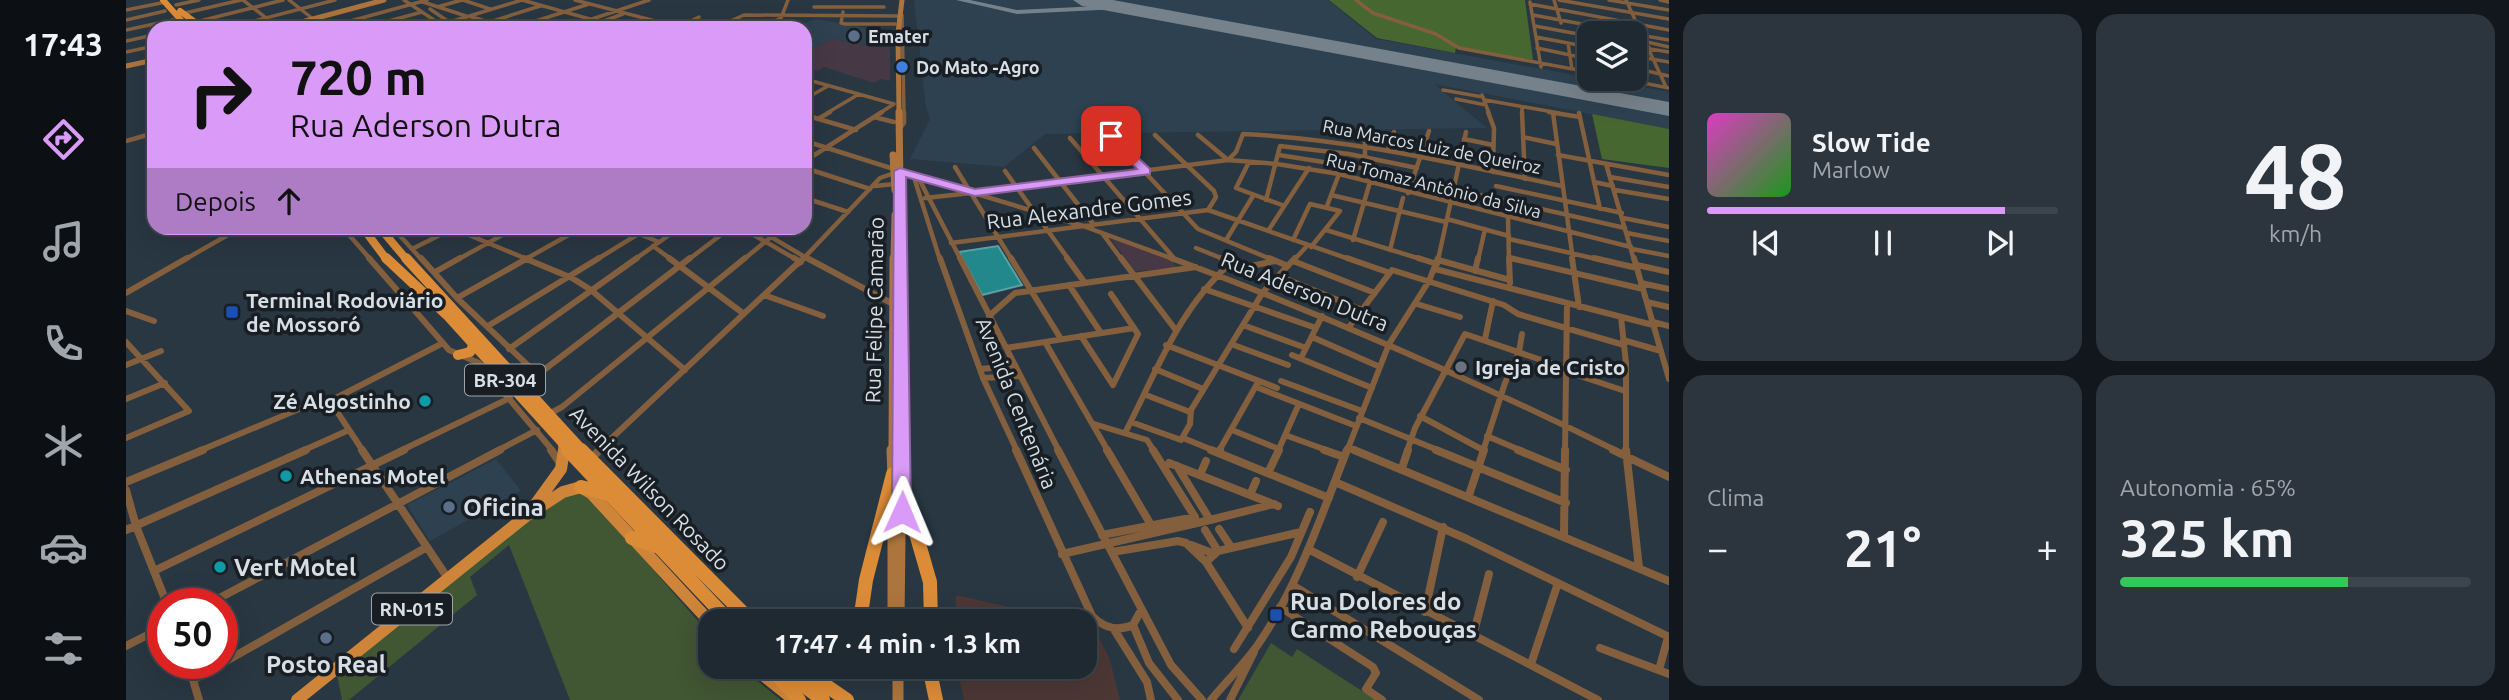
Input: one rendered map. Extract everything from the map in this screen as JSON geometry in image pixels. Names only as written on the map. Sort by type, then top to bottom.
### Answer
[{"type":"highway","points":[[161,2],[178,12]]},
{"type":"highway","name":"Avenida Wilson Rosado","points":[[368,235],[393,268],[447,315],[561,443],[717,609]]},
{"type":"highway","name":"Avenida Wilson Rosado","points":[[388,235],[407,252],[590,459],[739,609]]},
{"type":"highway","points":[[382,254],[407,252]]},
{"type":"highway","points":[[393,268],[407,252]]},
{"type":"highway","points":[[458,355],[470,352],[474,344]]},
{"type":"highway","points":[[478,363],[496,369]]},
{"type":"highway","points":[[862,609],[866,580],[898,480]]},
{"type":"highway","points":[[898,480],[930,582],[931,609]]},
{"type":"highway","points":[[581,487],[610,494]]},
{"type":"highway","points":[[632,538],[656,546]]},
{"type":"highway","points":[[780,679],[797,700]]},
{"type":"highway","points":[[795,679],[823,700]]},
{"type":"highway","points":[[816,679],[847,700]]},
{"type":"highway","points":[[932,679],[936,700]]},
{"type":"main road","points":[[307,21],[386,0]]},
{"type":"main road","name":"Rua Felipe Camarão","points":[[897,258],[903,172],[896,127],[897,26],[900,0]]},
{"type":"main road","points":[[306,21],[337,13]]},
{"type":"main road","name":"Rua Felipe Camarão","points":[[896,104],[897,26]]},
{"type":"main road","points":[[126,65],[147,60]]},
{"type":"main road","points":[[126,65],[147,60]]},
{"type":"main road","name":"Rua Felipe Camarão","points":[[893,609],[902,394],[895,184],[903,172]]},
{"type":"main road","name":"Rua Felipe Camarão","points":[[897,279],[893,304],[891,369],[898,480],[899,609]]},
{"type":"main road","points":[[891,369],[893,398],[898,400],[902,394]]},
{"type":"main road","points":[[526,516],[562,468],[565,450],[561,443]]},
{"type":"main road","points":[[526,516],[563,492],[581,487],[591,492],[698,609]]},
{"type":"main road","name":"RN-015","points":[[297,700],[526,516]]},
{"type":"main road","points":[[769,679],[797,700]]},
{"type":"main road","points":[[896,679],[896,700]]},
{"type":"street","points":[[126,20],[165,11],[178,12],[200,0]]},
{"type":"street","points":[[152,21],[178,12],[242,0],[270,21]]},
{"type":"street","points":[[204,21],[285,0],[313,19]]},
{"type":"street","points":[[255,21],[335,0]]},
{"type":"street","points":[[404,0],[435,21]]},
{"type":"street","points":[[448,21],[430,9],[463,0],[491,9]]},
{"type":"street","points":[[453,21],[520,0],[593,21]]},
{"type":"street","points":[[575,0],[656,21]]},
{"type":"street","points":[[541,21],[597,0]]},
{"type":"street","points":[[586,21],[649,0]]},
{"type":"street","points":[[772,21],[780,17],[786,0]]},
{"type":"street","points":[[811,16],[817,0]]},
{"type":"street","points":[[860,7],[862,0]]},
{"type":"street","points":[[883,24],[884,0]]},
{"type":"street","points":[[1356,0],[1373,13],[1436,34],[1459,48],[1577,70]]},
{"type":"street","points":[[1564,31],[1557,0],[1669,19]]},
{"type":"street","points":[[1609,0],[1669,10]]},
{"type":"street","points":[[1660,0],[1669,2]]},
{"type":"street","points":[[349,21],[421,1],[480,21]]},
{"type":"street","points":[[126,10],[161,2],[165,11]]},
{"type":"street","points":[[1540,65],[1530,2],[1622,21]]},
{"type":"street","points":[[1626,2],[1636,21]]},
{"type":"street","points":[[495,21],[541,6]]},
{"type":"street","points":[[814,7],[884,8]]},
{"type":"street","points":[[843,7],[841,23],[897,26]]},
{"type":"street","points":[[389,21],[422,12]]},
{"type":"street","points":[[337,13],[362,21]]},
{"type":"street","points":[[538,21],[565,13]]},
{"type":"street","points":[[606,21],[626,13]]},
{"type":"street","points":[[731,21],[744,15],[900,16]]},
{"type":"street","points":[[1532,15],[1577,23]]},
{"type":"street","points":[[218,16],[223,21]]},
{"type":"street","name":"Rua Felipe Camarão","points":[[896,127],[904,123],[905,98],[900,16]]},
{"type":"street","points":[[691,21],[699,17]]},
{"type":"street","points":[[126,30],[147,23]]},
{"type":"street","points":[[1535,26],[1577,34]]},
{"type":"street","points":[[1647,26],[1669,30]]},
{"type":"street","points":[[126,41],[147,36]]},
{"type":"street","points":[[1536,37],[1577,45]]},
{"type":"street","points":[[1647,37],[1669,40]]},
{"type":"street","points":[[1568,43],[1572,69]]},
{"type":"street","points":[[1648,46],[1669,47]]},
{"type":"street","points":[[1648,46],[1669,52]]},
{"type":"street","points":[[1648,46],[1667,85]]},
{"type":"street","points":[[126,52],[147,48]]},
{"type":"street","points":[[1537,48],[1577,56]]},
{"type":"street","points":[[1647,57],[1669,60]]},
{"type":"street","points":[[1658,67],[1669,69]]},
{"type":"street","points":[[1647,71],[1669,75]]},
{"type":"street","points":[[812,80],[896,104]]},
{"type":"street","points":[[1647,82],[1667,85]]},
{"type":"street","points":[[812,95],[829,85]]},
{"type":"street","points":[[1443,90],[1553,113],[1579,115],[1601,209]]},
{"type":"street","points":[[818,120],[862,94]]},
{"type":"street","points":[[1456,99],[1484,99]]},
{"type":"street","points":[[1484,99],[1494,128],[1493,172]]},
{"type":"street","points":[[812,161],[896,104]]},
{"type":"street","points":[[1522,107],[1525,179]]},
{"type":"street","points":[[1553,113],[1579,307]]},
{"type":"street","points":[[876,117],[896,127]]},
{"type":"street","points":[[812,118],[854,131]]},
{"type":"street","points":[[1408,192],[1429,131]]},
{"type":"street","points":[[1362,167],[1366,146],[1365,132]]},
{"type":"street","points":[[1388,150],[1394,132]]},
{"type":"street","points":[[1230,700],[1256,647],[1292,585],[1308,549],[1388,344],[1417,304],[1429,281],[1436,264],[1466,132]]},
{"type":"street","name":"Rua Marcos Luiz de Queiroz","points":[[1228,160],[1236,152],[1243,134],[1306,137],[1388,150],[1562,186]]},
{"type":"street","points":[[1155,135],[1214,191],[1216,197],[1208,210]]},
{"type":"street","points":[[1198,135],[1228,160]]},
{"type":"street","points":[[1111,136],[1198,229],[1275,261],[1290,263],[1375,293]]},
{"type":"street","points":[[127,141],[147,137]]},
{"type":"street","points":[[1523,137],[1556,144]]},
{"type":"street","points":[[1070,138],[1174,258]]},
{"type":"street","points":[[1464,139],[1493,145]]},
{"type":"street","name":"Rua Aderson Dutra","points":[[812,143],[1083,226],[1216,273],[1349,327],[1501,394],[1669,479]]},
{"type":"street","points":[[1266,200],[1280,146],[1365,157],[1417,168]]},
{"type":"street","points":[[1034,148],[1094,225]]},
{"type":"street","points":[[1279,155],[1362,167],[1669,241]]},
{"type":"street","points":[[1558,155],[1669,175]]},
{"type":"street","points":[[1492,159],[1524,166]]},
{"type":"street","name":"Rua Tomaz Antônio da Silva","points":[[923,199],[1228,160],[1309,168],[1339,174],[1450,204],[1669,256]]},
{"type":"street","points":[[1249,162],[1238,190],[1282,205]]},
{"type":"street","points":[[1606,164],[1669,379]]},
{"type":"street","points":[[955,167],[1061,339]]},
{"type":"street","points":[[1268,231],[1282,205],[1299,188],[1309,168]]},
{"type":"street","points":[[812,169],[869,191]]},
{"type":"street","points":[[1005,171],[1085,283]]},
{"type":"street","points":[[590,459],[801,260],[883,175],[903,172]]},
{"type":"street","name":"Avenida Centenária","points":[[903,172],[951,243],[1171,665],[1202,700]]},
{"type":"street","points":[[1327,206],[1339,174]]},
{"type":"street","points":[[1610,177],[1669,187]]},
{"type":"street","points":[[1594,182],[1669,199]]},
{"type":"street","points":[[869,191],[881,183],[895,184]]},
{"type":"street","points":[[1353,240],[1370,183]]},
{"type":"street","points":[[1496,186],[1669,227]]},
{"type":"street","points":[[1332,195],[1485,229],[1571,253],[1669,272]]},
{"type":"street","points":[[1226,240],[1253,196]]},
{"type":"street","points":[[1390,250],[1403,198]]},
{"type":"street","name":"Avenida Centenária","points":[[923,199],[927,223],[983,378],[1062,554],[1092,616],[1104,626],[1114,629],[1138,665],[1152,700]]},
{"type":"street","points":[[812,202],[846,214]]},
{"type":"street","points":[[1181,439],[1190,424],[1190,412],[1263,292],[1326,230],[1340,211],[1310,204],[1293,240]]},
{"type":"street","name":"Rua Alexandre Gomes","points":[[951,243],[1208,210],[1309,246],[1493,301],[1508,307],[1514,313],[1568,329],[1624,342],[1669,346]]},
{"type":"street","points":[[1508,218],[1509,288]]},
{"type":"street","points":[[927,223],[939,222]]},
{"type":"street","points":[[1475,271],[1485,229]]},
{"type":"street","points":[[1326,230],[1509,288],[1621,317],[1669,326]]},
{"type":"street","points":[[1102,233],[1175,329]]},
{"type":"street","points":[[126,293],[228,235]]},
{"type":"street","points":[[349,235],[443,343],[458,355],[478,363],[510,398],[537,430],[562,468]]},
{"type":"street","points":[[397,235],[407,252],[435,272],[457,298],[538,375]]},
{"type":"street","points":[[407,252],[440,235]]},
{"type":"street","points":[[469,235],[568,276],[591,290],[685,370]]},
{"type":"street","points":[[489,244],[504,235]]},
{"type":"street","points":[[435,272],[507,235]]},
{"type":"street","points":[[457,298],[569,235]]},
{"type":"street","points":[[487,325],[632,235]]},
{"type":"street","points":[[648,235],[659,242],[680,266],[744,314]]},
{"type":"street","points":[[509,349],[669,235]]},
{"type":"street","points":[[523,386],[721,235]]},
{"type":"street","points":[[758,235],[801,260],[893,304]]},
{"type":"street","points":[[764,235],[769,240]]},
{"type":"street","points":[[549,414],[562,407],[769,240]]},
{"type":"street","points":[[1196,248],[1231,262]]},
{"type":"street","points":[[1509,258],[1574,273],[1669,289]]},
{"type":"street","points":[[1125,433],[1146,396],[1155,369],[1175,329],[1216,273],[1236,260],[1251,266],[1275,261]]},
{"type":"street","points":[[1436,264],[1510,280]]},
{"type":"street","points":[[989,316],[1015,292],[1198,267]]},
{"type":"street","points":[[1349,327],[1391,272]]},
{"type":"street","points":[[1279,275],[1362,310]]},
{"type":"street","points":[[1069,285],[1101,333]]},
{"type":"street","points":[[1204,289],[1316,328]]},
{"type":"street","points":[[1082,336],[1113,384],[1138,334],[1111,294]]},
{"type":"street","points":[[764,295],[823,316]]},
{"type":"street","points":[[1485,339],[1493,301]]},
{"type":"street","points":[[1647,302],[1669,307]]},
{"type":"street","points":[[1417,304],[1460,317]]},
{"type":"street","points":[[1564,535],[1567,304]]},
{"type":"street","points":[[126,311],[154,321]]},
{"type":"street","points":[[1301,358],[1322,316]]},
{"type":"street","points":[[1621,317],[1624,342],[1626,457],[1639,568]]},
{"type":"street","points":[[1243,325],[1306,348]]},
{"type":"street","points":[[1006,348],[1134,328]]},
{"type":"street","points":[[1402,468],[1420,416],[1466,334],[1625,391]]},
{"type":"street","points":[[1469,495],[1501,394],[1519,352],[1522,334]]},
{"type":"street","points":[[1312,337],[1380,367]]},
{"type":"street","points":[[126,342],[189,411],[126,438]]},
{"type":"street","points":[[1045,342],[1094,424],[1156,543]]},
{"type":"street","points":[[126,482],[318,401],[330,401],[443,343]]},
{"type":"street","points":[[1231,344],[1288,365]]},
{"type":"street","points":[[1166,345],[1257,384],[1273,396],[1298,406],[1359,418]]},
{"type":"street","points":[[1273,396],[1297,345]]},
{"type":"street","points":[[126,365],[161,351]]},
{"type":"street","points":[[1292,355],[1372,388]]},
{"type":"street","points":[[980,369],[1015,366]]},
{"type":"street","points":[[1155,369],[1203,389]]},
{"type":"street","points":[[983,378],[1020,376]]},
{"type":"street","points":[[126,399],[164,383]]},
{"type":"street","points":[[1257,384],[1279,385],[1566,503]]},
{"type":"street","points":[[1219,452],[1257,384]]},
{"type":"street","points":[[1146,396],[1190,412]]},
{"type":"street","points":[[156,570],[510,398]]},
{"type":"street","points":[[330,401],[449,580]]},
{"type":"street","points":[[1268,473],[1298,406]]},
{"type":"street","points":[[1420,416],[1483,450]]},
{"type":"street","points":[[1131,422],[1219,452],[1329,498]]},
{"type":"street","points":[[1094,424],[1147,440],[1195,517],[1151,530]]},
{"type":"street","points":[[126,530],[349,430]]},
{"type":"street","points":[[238,588],[537,430]]},
{"type":"street","points":[[1232,430],[1279,449]]},
{"type":"street","points":[[1285,435],[1344,457]]},
{"type":"street","points":[[1487,436],[1566,470]]},
{"type":"street","points":[[1348,447],[1469,495],[1669,581]]},
{"type":"street","points":[[1200,475],[1206,461]]},
{"type":"street","points":[[1062,554],[1104,539],[1210,520],[1276,505],[1173,465],[1210,520]]},
{"type":"street","points":[[1250,495],[1256,481]]},
{"type":"street","points":[[1335,482],[1443,527],[1669,637],[1659,670]]},
{"type":"street","points":[[126,490],[136,526],[162,588]]},
{"type":"street","points":[[1234,649],[1291,557],[1310,512]]},
{"type":"street","points":[[1357,577],[1383,522]]},
{"type":"street","points":[[1425,612],[1443,527]]},
{"type":"street","points":[[1219,529],[1231,547]]},
{"type":"street","points":[[1205,530],[1215,552]]},
{"type":"street","points":[[1206,562],[1215,552],[1301,532]]},
{"type":"street","points":[[1112,552],[1168,540],[1215,552]]},
{"type":"street","points":[[1186,543],[1206,562],[1248,628]]},
{"type":"street","points":[[200,700],[193,680],[427,547]]},
{"type":"street","points":[[1308,549],[1357,577],[1598,700]]},
{"type":"street","points":[[1473,636],[1489,574]]},
{"type":"street","points":[[1531,664],[1559,583]]},
{"type":"street","points":[[1292,585],[1479,700]]},
{"type":"street","points":[[1280,607],[1375,669],[1367,691],[1382,700]]},
{"type":"street","points":[[1140,610],[1133,625],[1149,663],[1178,700]]},
{"type":"street","points":[[1114,629],[1133,625]]},
{"type":"street","points":[[126,646],[147,635]]},
{"type":"street","points":[[1211,700],[1256,647]]},
{"type":"street","points":[[1600,648],[1669,674]]},
{"type":"street","points":[[1138,665],[1149,663]]},
{"type":"shaded area","points":[[914,0],[1328,0],[1376,39],[1577,75],[1577,91],[1647,91],[1647,88],[1669,92],[1669,129],[1434,84],[1487,128],[1045,134],[1004,167],[910,159],[930,119],[926,107]]},
{"type":"shaded area","points":[[1329,0],[1525,0],[1533,60],[1456,47],[1455,53],[1377,38]]},
{"type":"shaded area","name":"Emater","points":[[816,19],[890,32],[890,49],[832,39],[812,49],[810,21]]},
{"type":"shaded area","points":[[832,39],[890,49],[890,81],[881,79],[874,83],[824,67],[818,71],[812,69],[812,49]]},
{"type":"shaded area","points":[[1592,114],[1669,129],[1669,168],[1602,159]]},
{"type":"shaded area","points":[[1111,239],[1172,260],[1177,268],[1135,271]]},
{"type":"shaded area","points":[[998,246],[1022,285],[982,295],[959,252]]},
{"type":"shaded area","name":"Oficina","points":[[496,459],[521,491],[430,541],[407,505]]},
{"type":"shaded area","points":[[576,492],[586,494],[698,621],[698,679],[755,679],[781,700],[570,700],[509,545],[470,577],[477,595],[349,700],[342,700],[337,675],[549,503]]},
{"type":"shaded area","points":[[956,595],[1018,609],[955,609]]},
{"type":"shaded area","points":[[1097,633],[1110,660],[1120,700],[964,700],[960,679],[1097,679]]},
{"type":"shaded area","points":[[1271,643],[1292,657],[1297,649],[1376,700],[1238,700]]},
{"type":"taxiway","points":[[960,0],[1017,12],[1119,7]]},
{"type":"runway","points":[[1082,0],[1669,109]]},
{"type":"place","name":"Emater","points":[[854,36]]},
{"type":"place","name":"Do Mato -Agro","points":[[902,67]]},
{"type":"place","name":"Terminal Rodoviário de Mossoró","points":[[232,312]]},
{"type":"place","name":"Igreja de Cristo","points":[[1461,367]]},
{"type":"place","name":"Zé Algostinho","points":[[425,401]]},
{"type":"place","name":"Athenas Motel","points":[[286,476]]},
{"type":"place","name":"Oficina","points":[[449,507]]},
{"type":"place","name":"Vert Motel","points":[[220,567]]},
{"type":"place","name":"Rua Dolores do Carmo Rebouças","points":[[1276,615]]},
{"type":"place","name":"Posto Real","points":[[326,638]]},
{"type":"route","points":[[902,512],[900,171],[975,192],[1146,171],[1111,136]]}]
